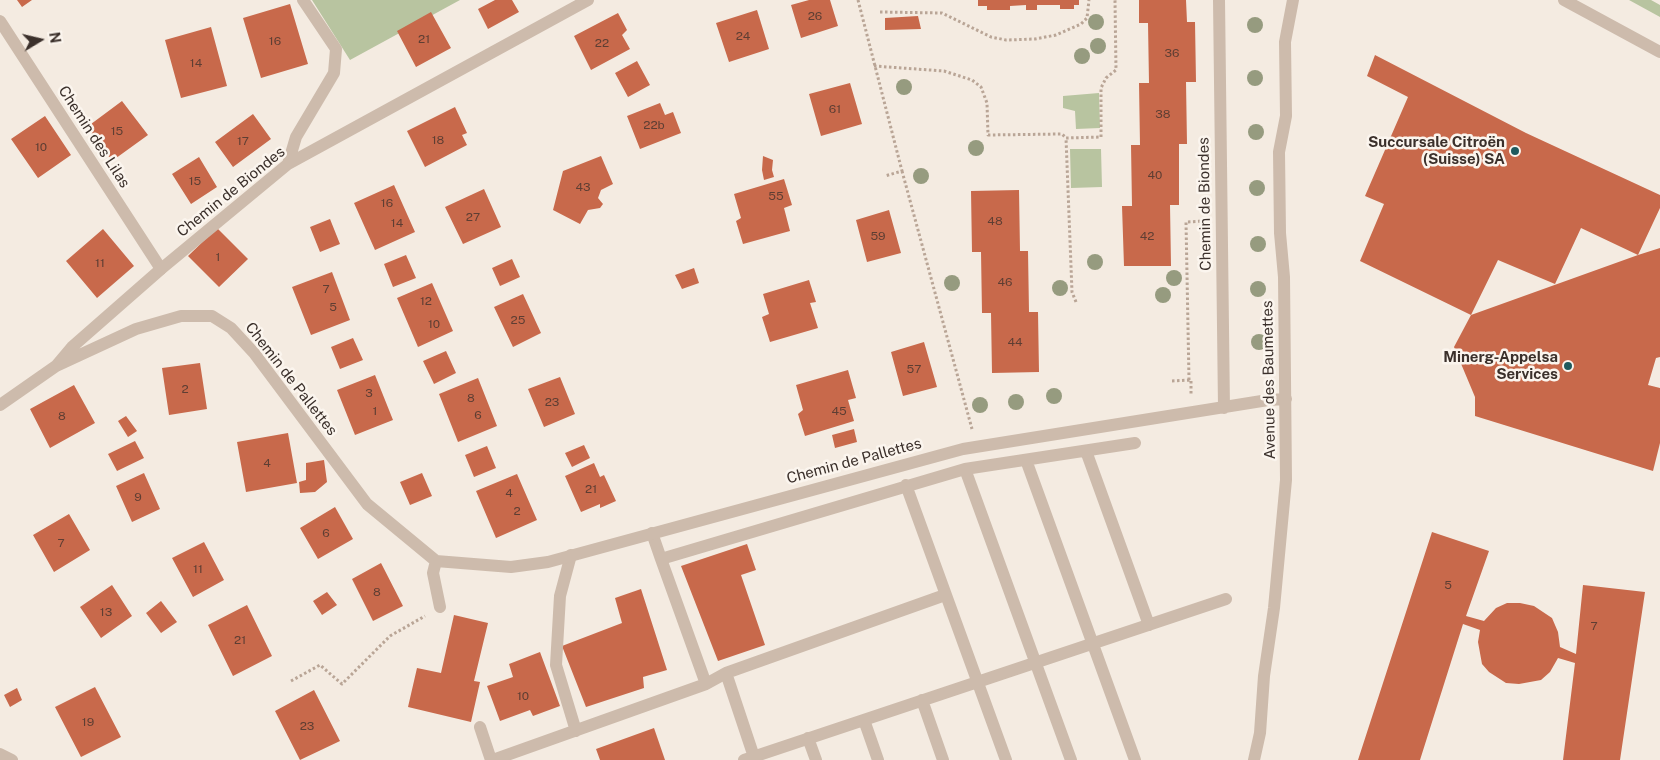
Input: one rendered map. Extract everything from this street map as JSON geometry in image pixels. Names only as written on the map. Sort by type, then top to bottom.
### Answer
[{"type":"street","points":[[288,164],[296,137],[334,73],[336,49],[303,0]]},
{"type":"street","name":"Chemin de Biondes","points":[[0,405],[56,366],[72,348],[161,269],[288,164],[588,0]]},
{"type":"street","name":"Chemin de Biondes","points":[[1219,0],[1224,408]]},
{"type":"street","name":"Avenue des Baumettes","points":[[1254,760],[1260,733],[1264,676],[1274,608],[1286,480],[1286,399],[1279,152],[1286,116],[1285,42],[1293,0]]},
{"type":"street","points":[[1564,0],[1660,52]]},
{"type":"street","name":"Chemin des Lilas","points":[[0,21],[161,269]]},
{"type":"street","name":"Chemin de Pallettes","points":[[56,366],[136,329],[181,316],[212,316],[231,328],[254,353],[367,504],[436,561],[511,567],[572,555],[895,466],[976,446],[1286,399]]},
{"type":"street","points":[[661,558],[965,469],[1134,443]]},
{"type":"street","points":[[1086,451],[1148,624]]},
{"type":"street","points":[[1026,460],[1135,760]]},
{"type":"street","points":[[965,469],[1071,760]]},
{"type":"street","points":[[906,485],[1006,760]]},
{"type":"street","points":[[652,533],[706,684]]},
{"type":"street","points":[[572,555],[560,596],[556,665],[576,730]]},
{"type":"street","points":[[436,561],[433,573],[440,607]]},
{"type":"street","points":[[480,727],[492,760],[706,684],[726,673],[945,595]]},
{"type":"street","points":[[726,673],[751,759],[808,738],[1226,599]]},
{"type":"street","points":[[922,700],[943,760]]},
{"type":"street","points":[[864,720],[878,760]]},
{"type":"street","points":[[808,738],[816,760]]},
{"type":"street","points":[[0,754],[12,760]]},
{"type":"path","points":[[858,0],[976,446]]},
{"type":"path","points":[[880,12],[942,13],[991,38],[1006,40],[1035,39],[1056,35],[1081,24],[1087,18],[1089,0]]},
{"type":"path","points":[[874,66],[944,71],[972,80],[981,87],[987,103],[988,135],[1062,134],[1066,138],[1102,137],[1101,88],[1106,78],[1116,70],[1115,0]]},
{"type":"path","points":[[1066,138],[1072,292],[1076,302]]},
{"type":"path","points":[[885,176],[902,171]]},
{"type":"path","points":[[1191,395],[1191,380],[1189,380],[1186,222],[1222,220]]},
{"type":"path","points":[[1172,381],[1189,380]]},
{"type":"path","points":[[291,681],[320,665],[342,684],[390,636],[440,607]]},
{"type":"green space","points":[[312,0],[460,0],[350,60]]},
{"type":"green space","points":[[1629,0],[1651,0],[1660,5],[1660,17]]},
{"type":"green space","points":[[1099,93],[1100,128],[1076,129],[1075,111],[1063,108],[1063,96]]},
{"type":"green space","points":[[1070,149],[1101,149],[1102,187],[1071,188]]},
{"type":"building","points":[[17,0],[32,0],[22,7]]},
{"type":"building","points":[[495,0],[512,0],[519,12],[488,29],[478,9]]},
{"type":"building","points":[[809,0],[830,0],[838,26],[801,38],[791,5]]},
{"type":"building","points":[[978,0],[1079,0],[1079,5],[1074,5],[1074,9],[1060,9],[1060,5],[1037,5],[1037,10],[1026,10],[1026,5],[1010,6],[1010,10],[987,10],[987,6],[978,6]]},
{"type":"building","points":[[1139,0],[1186,0],[1187,22],[1195,22],[1196,82],[1186,82],[1187,144],[1179,144],[1179,205],[1170,205],[1171,266],[1124,266],[1122,206],[1132,206],[1131,145],[1140,145],[1139,83],[1149,83],[1148,23],[1139,23]]},
{"type":"building","points":[[290,4],[308,64],[261,78],[243,18]]},
{"type":"building","points":[[757,10],[769,49],[729,62],[716,23]]},
{"type":"building","points":[[431,12],[451,48],[416,67],[397,31]]},
{"type":"building","points":[[618,13],[627,30],[622,35],[630,49],[591,70],[574,36]]},
{"type":"building","points":[[918,16],[921,29],[885,30],[885,18]]},
{"type":"building","points":[[211,27],[227,86],[181,98],[165,40]]},
{"type":"building","points":[[1375,55],[1526,133],[1660,195],[1660,208],[1638,255],[1581,228],[1555,284],[1498,260],[1471,315],[1360,261],[1384,204],[1365,196],[1408,97],[1367,76]]},
{"type":"building","points":[[637,61],[650,85],[628,97],[615,73]]},
{"type":"building","points":[[850,83],[862,124],[821,136],[809,94]]},
{"type":"building","points":[[122,101],[148,135],[112,161],[87,127]]},
{"type":"building","points":[[660,103],[665,115],[673,112],[681,133],[640,149],[627,116]]},
{"type":"building","points":[[455,107],[467,133],[462,135],[467,145],[425,167],[407,131]]},
{"type":"building","points":[[253,114],[271,139],[233,167],[215,142]]},
{"type":"building","points":[[45,116],[71,155],[38,178],[11,139]]},
{"type":"building","points":[[601,156],[613,184],[601,190],[598,198],[603,204],[600,208],[588,210],[580,224],[553,210],[563,171]]},
{"type":"building","points":[[763,156],[773,160],[772,170],[774,177],[764,180],[762,170]]},
{"type":"building","points":[[199,157],[217,187],[191,204],[172,174]]},
{"type":"building","points":[[784,179],[792,205],[784,208],[790,231],[743,244],[736,221],[741,218],[734,194]]},
{"type":"building","points":[[394,185],[415,232],[375,250],[354,203]]},
{"type":"building","points":[[484,189],[501,227],[463,244],[445,207]]},
{"type":"building","points":[[1019,190],[1020,251],[1028,251],[1029,312],[1038,312],[1039,372],[992,373],[991,313],[982,313],[981,252],[972,252],[971,191]]},
{"type":"building","points":[[889,210],[901,253],[867,262],[856,220]]},
{"type":"building","points":[[330,219],[340,244],[320,252],[310,227]]},
{"type":"building","points":[[217,228],[248,259],[219,287],[188,256]]},
{"type":"building","points":[[103,229],[134,266],[97,298],[66,261]]},
{"type":"building","points":[[1660,248],[1660,357],[1656,358],[1648,385],[1660,388],[1660,443],[1653,471],[1475,416],[1475,397],[1454,347],[1471,315]]},
{"type":"building","points":[[406,255],[416,278],[393,287],[384,264]]},
{"type":"building","points":[[512,259],[520,277],[500,286],[492,268]]},
{"type":"building","points":[[694,268],[699,283],[682,289],[675,275]]},
{"type":"building","points":[[332,272],[350,320],[311,335],[292,287]]},
{"type":"building","points":[[809,280],[816,302],[810,303],[818,328],[770,342],[762,317],[769,314],[763,294]]},
{"type":"building","points":[[432,283],[453,331],[418,347],[397,298]]},
{"type":"building","points":[[523,294],[541,333],[513,347],[494,307]]},
{"type":"building","points":[[353,338],[363,360],[340,369],[331,347]]},
{"type":"building","points":[[924,342],[937,387],[903,396],[891,352]]},
{"type":"building","points":[[446,351],[456,373],[434,384],[423,361]]},
{"type":"building","points":[[200,363],[207,409],[169,415],[162,368]]},
{"type":"building","points":[[848,370],[856,398],[848,400],[854,421],[805,436],[798,414],[803,410],[796,385]]},
{"type":"building","points":[[375,375],[393,420],[355,435],[337,390]]},
{"type":"building","points":[[560,377],[575,414],[544,427],[528,389]]},
{"type":"building","points":[[478,378],[497,426],[458,442],[439,394]]},
{"type":"building","points":[[74,385],[95,423],[50,448],[30,409]]},
{"type":"building","points":[[126,416],[137,431],[128,437],[118,421]]},
{"type":"building","points":[[854,429],[857,442],[835,448],[832,435]]},
{"type":"building","points":[[288,433],[297,483],[246,492],[237,442]]},
{"type":"building","points":[[135,441],[144,458],[117,471],[108,454]]},
{"type":"building","points":[[584,445],[590,458],[572,467],[565,453]]},
{"type":"building","points":[[487,446],[496,468],[474,477],[465,455]]},
{"type":"building","points":[[324,460],[327,482],[315,492],[300,493],[299,482],[306,480],[306,463]]},
{"type":"building","points":[[594,463],[600,477],[604,475],[616,501],[600,508],[600,504],[581,512],[565,476]]},
{"type":"building","points":[[144,473],[160,509],[132,522],[116,486]]},
{"type":"building","points":[[422,473],[432,496],[410,505],[400,482]]},
{"type":"building","points":[[517,474],[537,520],[496,538],[476,491]]},
{"type":"building","points":[[335,507],[353,539],[318,559],[300,528]]},
{"type":"building","points":[[69,514],[90,550],[54,572],[33,535]]},
{"type":"building","points":[[1432,532],[1489,551],[1466,616],[1484,621],[1496,608],[1507,603],[1534,606],[1552,618],[1558,632],[1560,647],[1576,654],[1583,585],[1645,592],[1620,760],[1563,760],[1575,663],[1558,658],[1550,672],[1541,680],[1519,684],[1506,683],[1489,672],[1482,664],[1478,642],[1480,630],[1463,624],[1420,760],[1358,760]]},
{"type":"building","points":[[204,542],[224,580],[193,597],[172,558]]},
{"type":"building","points":[[747,544],[756,570],[741,575],[765,645],[718,661],[681,566]]},
{"type":"building","points":[[381,563],[403,606],[373,621],[352,579]]},
{"type":"building","points":[[112,585],[132,616],[101,638],[80,607]]},
{"type":"building","points":[[641,589],[667,670],[643,677],[644,688],[586,707],[562,646],[622,623],[615,598]]},
{"type":"building","points":[[327,592],[337,605],[322,615],[313,601]]},
{"type":"building","points":[[161,601],[177,622],[161,633],[146,613]]},
{"type":"building","points":[[247,605],[272,656],[233,676],[208,625]]},
{"type":"building","points":[[454,615],[488,623],[474,681],[480,682],[471,722],[408,707],[417,668],[441,673]]},
{"type":"building","points":[[540,652],[560,706],[533,716],[530,710],[500,721],[487,686],[513,677],[509,664]]},
{"type":"building","points":[[95,687],[121,737],[81,757],[55,707]]},
{"type":"building","points":[[17,688],[22,700],[10,707],[4,695]]},
{"type":"building","points":[[314,690],[340,741],[300,760],[275,711]]},
{"type":"building","points":[[654,728],[665,760],[600,760],[596,749]]},
{"type":"place","name":"Succursale Citroën (Suisse) SA","points":[[1515,151]]},
{"type":"place","name":"Minerg-Appelsa Services","points":[[1568,366]]}]
